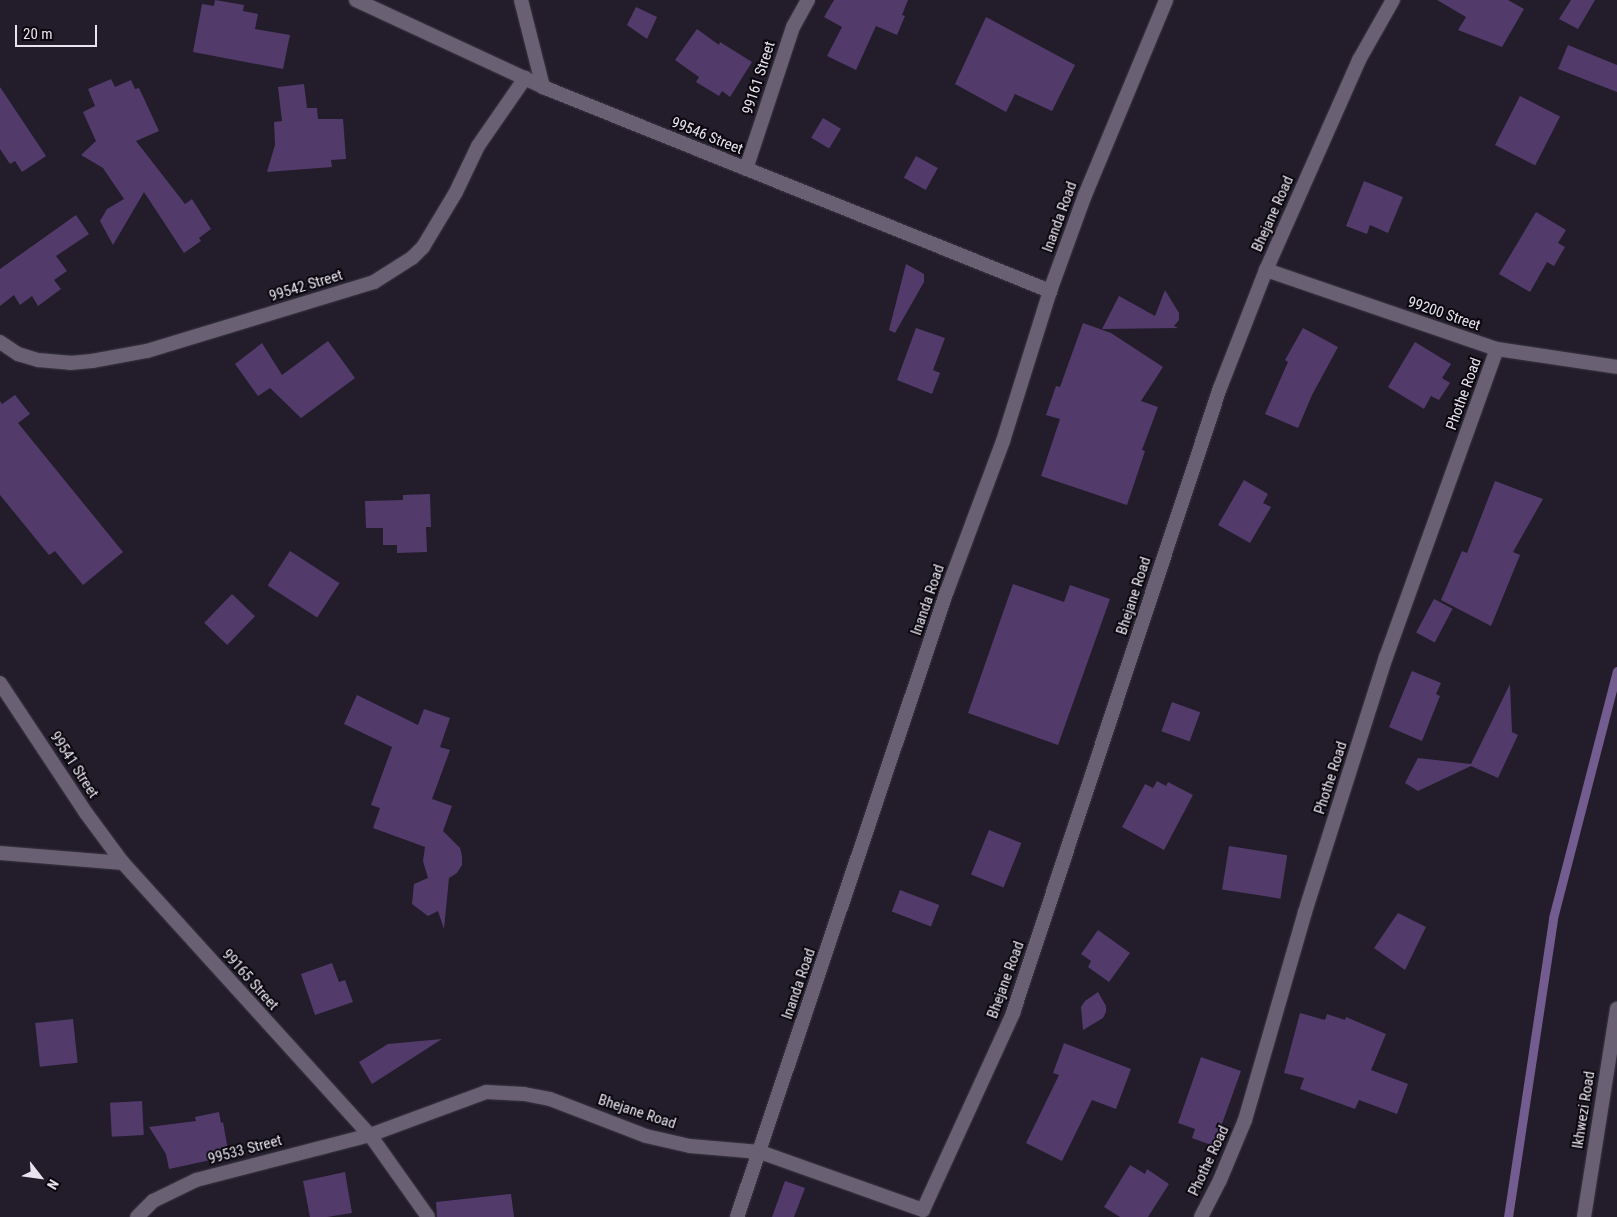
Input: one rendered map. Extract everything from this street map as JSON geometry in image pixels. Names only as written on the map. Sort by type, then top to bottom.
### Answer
[{"type":"street","name":"99546 Street","points":[[356,0],[543,87],[1050,291]]},
{"type":"street","points":[[521,0],[543,87]]},
{"type":"street","name":"99161 Street","points":[[746,169],[793,27],[808,0]]},
{"type":"street","name":"Inanda Road","points":[[737,1217],[948,592],[1003,441],[1050,291],[1085,195],[1166,0]]},
{"type":"street","name":"Bhejane Road","points":[[370,1136],[486,1092],[524,1094],[550,1099],[646,1136],[690,1146],[760,1152],[922,1213],[1013,1013],[1220,388],[1266,270],[1358,60],[1393,0]]},
{"type":"street","name":"99542 Street","points":[[0,342],[18,354],[38,360],[70,363],[92,361],[147,351],[374,282],[406,263],[423,247],[456,192],[478,146],[525,78]]},
{"type":"street","name":"99200 Street","points":[[1266,270],[1497,349],[1617,367]]},
{"type":"street","name":"Phothe Road","points":[[1200,1217],[1220,1180],[1245,1120],[1305,912],[1386,657],[1497,349]]},
{"type":"street","name":"99541 Street","points":[[0,683],[86,812],[123,863]]},
{"type":"street","points":[[0,853],[123,863]]},
{"type":"street","name":"99165 Street","points":[[123,863],[370,1136],[428,1217]]},
{"type":"street","name":"Ikhwezi Road","points":[[1584,1217],[1617,1009]]},
{"type":"street","name":"99533 Street","points":[[136,1217],[153,1201],[196,1180],[370,1136]]},
{"type":"building","points":[[215,0],[244,5],[243,11],[258,14],[255,29],[290,35],[283,69],[193,52],[202,4],[214,6]]},
{"type":"building","points":[[834,0],[908,0],[902,15],[905,16],[897,35],[876,26],[856,70],[827,56],[842,27],[824,17]]},
{"type":"building","points":[[1437,0],[1508,0],[1524,9],[1502,47],[1458,30],[1466,17]]},
{"type":"building","points":[[1571,0],[1595,0],[1578,29],[1559,19]]},
{"type":"building","points":[[636,7],[657,17],[647,39],[627,25]]},
{"type":"building","points":[[986,17],[1075,65],[1052,111],[1015,94],[1006,112],[955,84]]},
{"type":"building","points":[[697,29],[719,45],[720,42],[752,62],[730,97],[722,91],[719,96],[696,82],[699,77],[675,60]]},
{"type":"building","points":[[1568,45],[1617,65],[1617,92],[1558,69]]},
{"type":"building","points":[[111,79],[115,87],[131,80],[135,89],[139,88],[159,131],[136,141],[185,204],[192,199],[211,229],[199,238],[201,241],[184,253],[144,192],[113,245],[100,221],[107,209],[124,199],[103,168],[81,155],[96,141],[83,112],[95,106],[88,89]]},
{"type":"building","points":[[304,84],[307,108],[317,108],[318,119],[343,119],[346,159],[331,160],[332,167],[267,172],[275,145],[274,122],[282,121],[278,87]]},
{"type":"building","points":[[0,87],[46,156],[22,172],[15,161],[10,164],[0,149]]},
{"type":"building","points":[[1520,96],[1560,116],[1535,165],[1495,145]]},
{"type":"building","points":[[823,118],[841,129],[829,149],[811,138]]},
{"type":"building","points":[[916,156],[938,168],[926,190],[904,178]]},
{"type":"building","points":[[1364,181],[1403,197],[1388,233],[1370,225],[1367,234],[1346,226]]},
{"type":"building","points":[[1536,212],[1566,230],[1558,243],[1565,247],[1554,266],[1547,262],[1530,292],[1499,274]]},
{"type":"building","points":[[76,215],[89,234],[56,256],[67,271],[54,280],[61,289],[38,306],[32,296],[20,305],[14,295],[0,306],[0,269]]},
{"type":"building","points":[[906,264],[924,274],[924,282],[895,333],[889,330]]},
{"type":"building","points":[[1165,290],[1179,313],[1179,320],[1174,326],[1178,328],[1102,329],[1119,296],[1155,316]]},
{"type":"building","points":[[1083,323],[1111,333],[1163,367],[1141,401],[1158,407],[1142,450],[1145,451],[1127,505],[1041,476],[1060,419],[1046,415],[1056,386],[1060,387]]},
{"type":"building","points":[[916,328],[945,338],[933,370],[940,373],[932,394],[897,380]]},
{"type":"building","points":[[1303,328],[1338,347],[1312,395],[1298,428],[1265,414],[1288,362],[1285,360]]},
{"type":"building","points":[[328,341],[355,378],[301,418],[270,388],[258,396],[235,364],[262,343],[282,375]]},
{"type":"building","points":[[1415,342],[1451,364],[1442,378],[1450,383],[1439,400],[1431,396],[1424,409],[1388,387]]},
{"type":"building","points":[[15,395],[30,414],[18,423],[123,552],[83,585],[55,551],[49,555],[0,495],[0,401],[2,404]]},
{"type":"building","points":[[1244,480],[1268,494],[1263,503],[1271,507],[1250,543],[1218,525]]},
{"type":"building","points":[[1495,481],[1543,499],[1513,552],[1520,555],[1491,626],[1441,600],[1462,551],[1467,553]]},
{"type":"building","points":[[430,494],[431,527],[426,527],[427,552],[397,553],[397,545],[383,545],[383,528],[366,528],[365,501],[403,500],[403,495]]},
{"type":"building","points":[[290,551],[339,583],[317,618],[268,585]]},
{"type":"building","points":[[1013,584],[1064,602],[1070,585],[1110,599],[1058,745],[968,713]]},
{"type":"building","points":[[232,594],[255,616],[227,645],[204,623]]},
{"type":"building","points":[[1434,599],[1453,609],[1435,642],[1416,633]]},
{"type":"building","points":[[1412,671],[1441,683],[1436,694],[1440,696],[1422,741],[1389,727]]},
{"type":"building","points":[[1510,684],[1512,732],[1518,735],[1498,778],[1471,766],[1418,791],[1405,783],[1418,758],[1471,764]]},
{"type":"building","points":[[357,695],[418,725],[424,709],[450,718],[440,747],[450,750],[432,799],[452,806],[443,831],[460,848],[462,865],[457,873],[449,878],[444,929],[438,911],[428,916],[412,904],[414,884],[428,878],[423,861],[425,847],[373,828],[380,808],[371,805],[392,747],[344,724]]},
{"type":"building","points":[[1172,702],[1200,712],[1190,741],[1161,731]]},
{"type":"building","points":[[1157,781],[1166,786],[1168,782],[1193,795],[1164,850],[1122,827],[1145,784],[1153,788]]},
{"type":"building","points":[[989,830],[1021,843],[1003,888],[971,875]]},
{"type":"building","points":[[1229,846],[1287,855],[1280,899],[1222,889]]},
{"type":"building","points":[[900,890],[939,905],[931,927],[892,911]]},
{"type":"building","points":[[1398,913],[1426,927],[1405,970],[1374,948]]},
{"type":"building","points":[[1098,930],[1130,953],[1109,982],[1088,967],[1091,961],[1081,954]]},
{"type":"building","points":[[332,963],[339,982],[345,980],[353,1002],[315,1015],[301,974]]},
{"type":"building","points":[[1098,992],[1106,1006],[1106,1012],[1103,1018],[1083,1030],[1081,1007],[1085,1001]]},
{"type":"building","points":[[1300,1013],[1325,1020],[1327,1014],[1345,1020],[1346,1017],[1386,1034],[1371,1070],[1408,1084],[1397,1114],[1359,1100],[1355,1109],[1300,1089],[1304,1078],[1284,1073]]},
{"type":"building","points":[[73,1019],[78,1063],[40,1067],[35,1023]]},
{"type":"building","points":[[442,1039],[372,1084],[359,1062],[388,1044]]},
{"type":"building","points":[[1064,1043],[1131,1069],[1116,1109],[1092,1100],[1062,1161],[1026,1143],[1059,1075],[1053,1073]]},
{"type":"building","points":[[1201,1057],[1241,1071],[1214,1146],[1192,1138],[1195,1129],[1178,1123]]},
{"type":"building","points":[[142,1101],[144,1135],[112,1137],[110,1103]]},
{"type":"building","points":[[219,1112],[221,1123],[223,1122],[229,1156],[169,1169],[166,1154],[149,1127],[196,1121],[195,1117]]},
{"type":"building","points":[[1130,1165],[1145,1174],[1147,1169],[1169,1184],[1148,1217],[1120,1217],[1104,1207]]},
{"type":"building","points":[[345,1172],[352,1213],[327,1217],[310,1217],[303,1181]]},
{"type":"building","points":[[785,1181],[805,1188],[794,1217],[772,1217]]},
{"type":"building","points":[[511,1194],[514,1217],[437,1217],[436,1202]]},
{"type":"waterway","points":[[1508,1217],[1553,918],[1617,671]]}]
